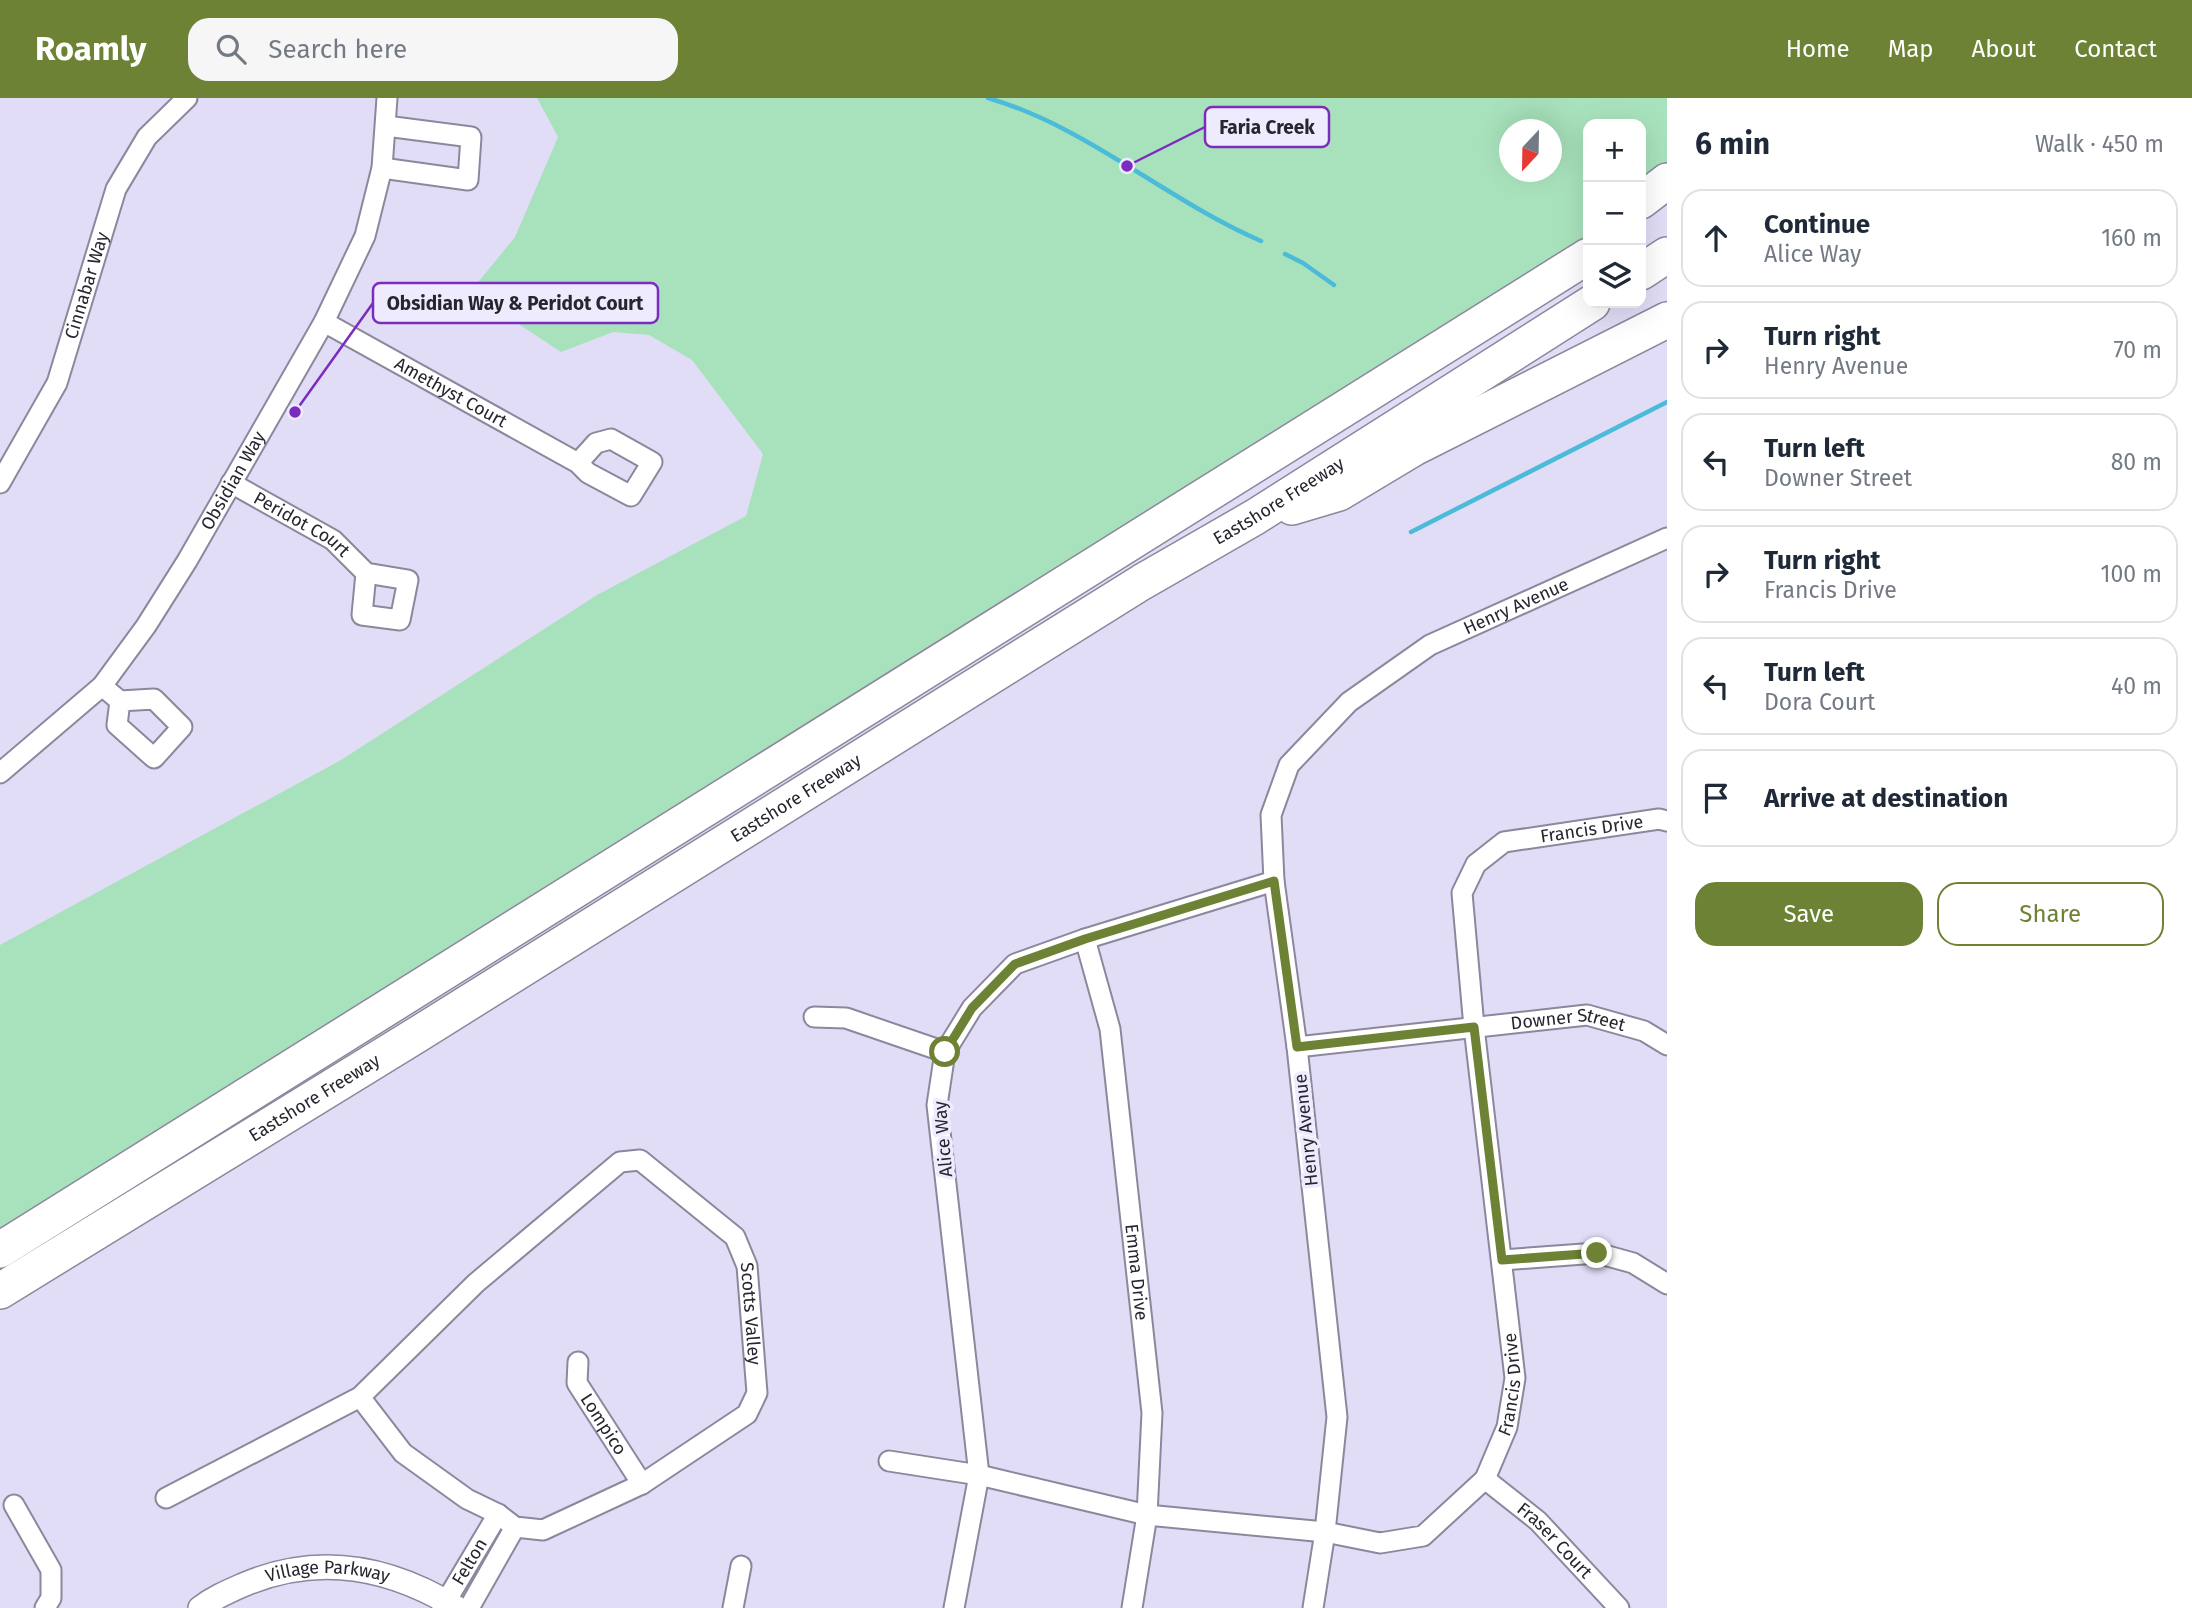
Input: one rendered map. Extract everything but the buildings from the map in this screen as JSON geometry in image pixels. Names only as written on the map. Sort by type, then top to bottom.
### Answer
[{"type":"highway","points":[[1646,197],[1667,181]]},
{"type":"highway","points":[[1646,220],[1667,206]]},
{"type":"highway","points":[[1472,329],[1583,245]]},
{"type":"highway","points":[[1646,269],[1667,255]]},
{"type":"highway","points":[[0,1250],[1583,259]]},
{"type":"highway","name":"Eastshore Freeway","points":[[0,1290],[403,1044],[1142,582],[1255,517],[1584,308]]},
{"type":"highway","points":[[1255,517],[1339,493],[1414,448],[1667,320]]},
{"type":"street","name":"Cinnabar Way","points":[[0,483],[57,383],[116,189],[147,137],[187,98]]},
{"type":"street","name":"Obsidian Way","points":[[0,773],[102,686],[146,626],[187,561],[324,322],[365,236],[382,168],[387,98]]},
{"type":"street","points":[[382,168],[468,180],[471,137],[386,127]]},
{"type":"street","name":"Amethyst Court","points":[[324,322],[578,463]]},
{"type":"street","name":"Peridot Court","points":[[231,483],[333,540],[366,573]]},
{"type":"street","name":"Henry Avenue","points":[[1313,1608],[1325,1532],[1337,1417],[1297,1047],[1274,881],[1271,815],[1289,765],[1349,702],[1430,645],[1667,538]]},
{"type":"street","points":[[102,686],[120,701]]},
{"type":"street","name":"Francis Drive","points":[[889,1461],[979,1475],[1147,1515],[1325,1532],[1380,1543],[1423,1536],[1485,1479],[1507,1427],[1516,1378],[1474,1027],[1462,892],[1476,864],[1504,842],[1659,819],[1667,821]]},
{"type":"street","name":"Alice Way","points":[[954,1608],[979,1475],[937,1105],[945,1052],[972,1008],[1015,964],[1085,939],[1274,881]]},
{"type":"street","name":"Emma Drive","points":[[1085,939],[1110,1029],[1152,1413],[1147,1515],[1132,1608]]},
{"type":"street","name":"Downer Street","points":[[1297,1047],[1587,1015],[1644,1031],[1667,1045]]},
{"type":"street","points":[[814,1017],[846,1018],[945,1052]]},
{"type":"street","name":"Scotts Valley","points":[[166,1498],[360,1397],[486,1274],[620,1162],[640,1160],[736,1237],[747,1266],[757,1393],[747,1414],[642,1484],[543,1530],[515,1527]]},
{"type":"street","points":[[1502,1260],[1597,1253],[1633,1263],[1667,1284]]},
{"type":"street","name":"Lompico","points":[[578,1362],[577,1383],[642,1484]]},
{"type":"street","points":[[360,1397],[403,1453],[467,1499],[498,1514],[515,1527]]},
{"type":"street","name":"Fraser Court","points":[[1485,1479],[1538,1521],[1619,1608]]},
{"type":"street","points":[[14,1505],[51,1570],[51,1598],[45,1608]]},
{"type":"street","name":"Felton","points":[[448,1606],[498,1514]]},
{"type":"street","name":"Felton","points":[[469,1608],[515,1527]]},
{"type":"street","name":"Village Parkway","points":[[200,1608],[213,1598],[264,1576],[312,1566],[366,1570],[408,1583],[448,1606]]},
{"type":"street","points":[[733,1608],[741,1566]]},
{"type":"street","name":"Village Parkway","points":[[226,1608],[268,1590],[313,1580],[363,1584],[403,1596],[423,1608]]},
{"type":"green space","points":[[537,98],[1667,98],[1667,181],[1646,197],[1646,119],[1583,119],[1583,244],[0,1250],[0,945],[341,760],[597,595],[746,516],[763,454],[692,360],[649,335],[613,332],[561,352],[470,292],[515,237],[558,137]]},
{"type":"waterway","points":[[988,98],[1059,127],[1192,205],[1261,241]]},
{"type":"waterway","points":[[1285,254],[1334,285]]},
{"type":"waterway","points":[[1411,532],[1667,402]]},
{"type":"place","name":"Faria Creek","points":[[1127,166]]},
{"type":"place","name":"Obsidian Way & Peridot Court","points":[[295,412]]},
{"type":"route","points":[[945,1052],[972,1008],[1015,964],[1085,939],[1274,881],[1297,1047],[1474,1027],[1502,1260],[1597,1253]]}]
